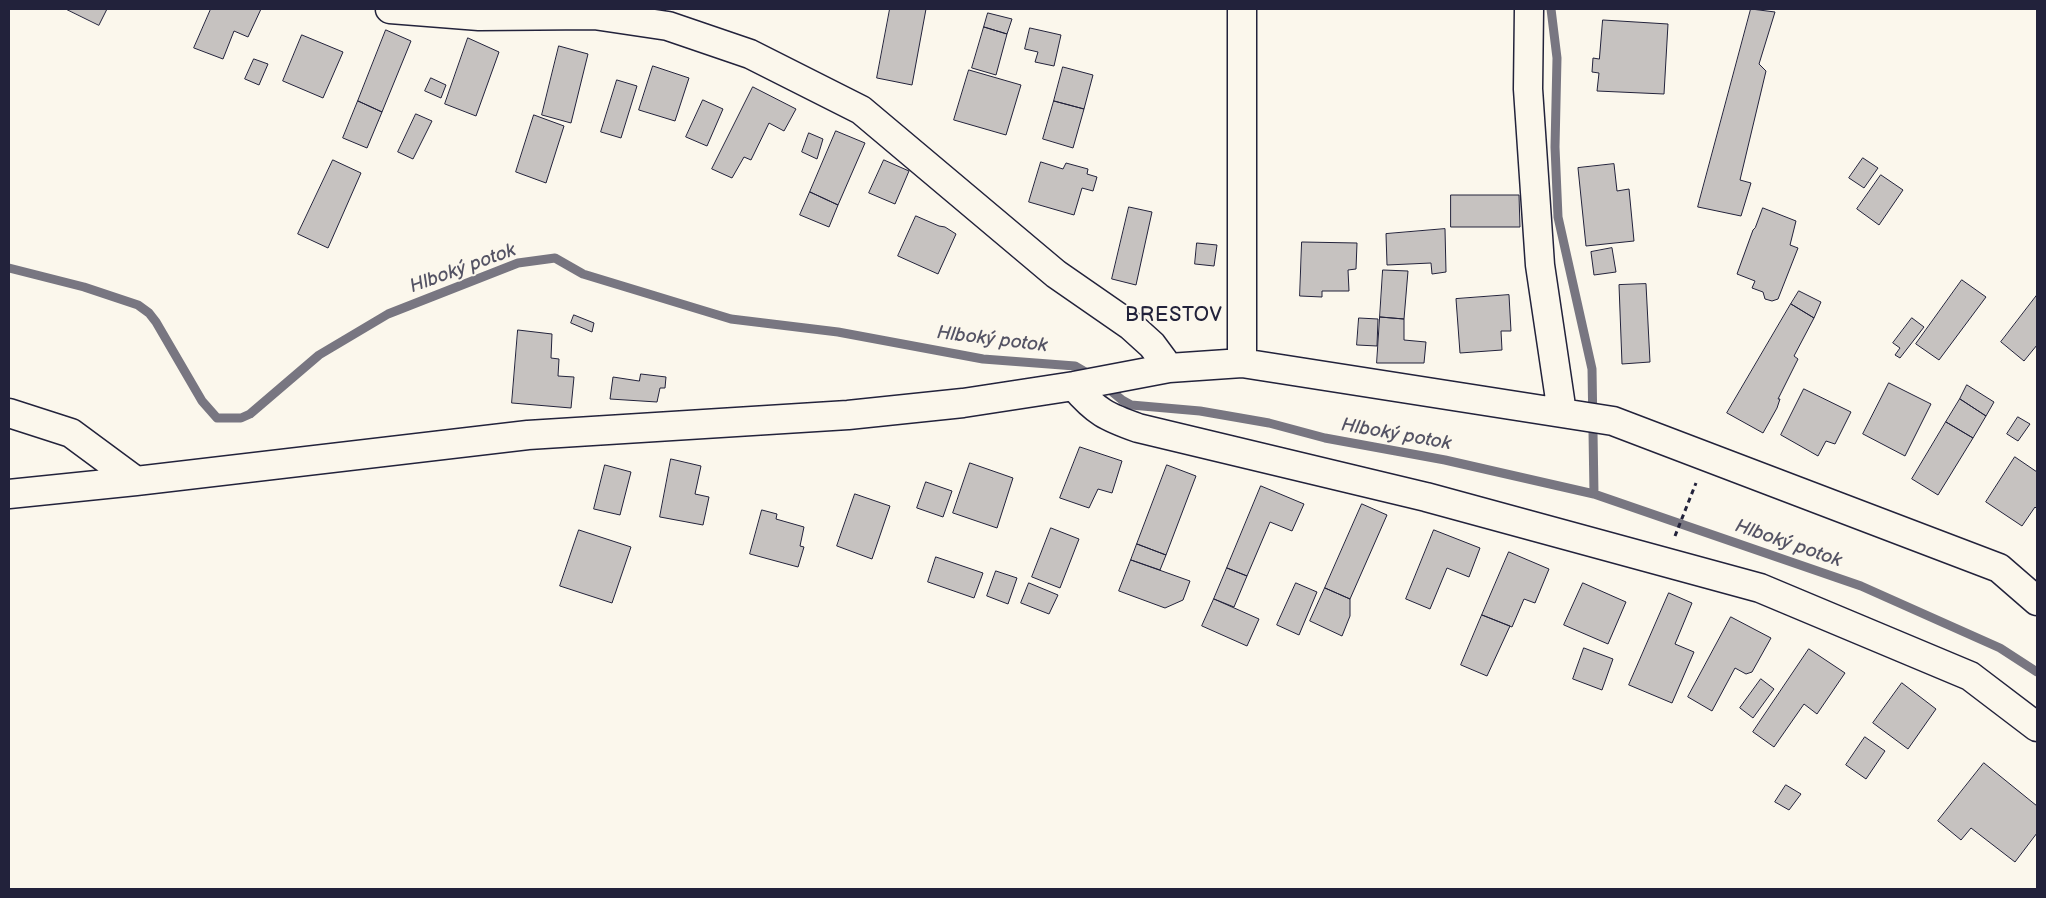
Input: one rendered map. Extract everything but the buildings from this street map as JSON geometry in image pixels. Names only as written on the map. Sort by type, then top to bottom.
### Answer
[{"type":"street","points":[[390,9],[479,16],[594,15],[668,26],[750,54],[860,110],[1056,274],[1131,326],[1152,345],[1164,369]]},
{"type":"street","points":[[1242,9],[1242,363]]},
{"type":"street","points":[[1529,9],[1528,89],[1540,265],[1568,414]]},
{"type":"street","points":[[9,494],[528,435],[848,415],[963,403],[1074,386],[1164,369],[1242,363],[1613,421],[1999,568],[2037,601]]},
{"type":"street","points":[[1074,386],[1086,401],[1106,416],[1138,428],[1426,497],[1760,588],[1970,676],[2037,727]]},
{"type":"street","points":[[9,413],[71,433],[136,481]]},
{"type":"path","points":[[1674,539],[1688,503]]},
{"type":"waterway","points":[[1551,9],[1557,58],[1555,147],[1558,217],[1592,369],[1594,494]]},
{"type":"waterway","name":"Hlboký potok","points":[[9,268],[84,287],[138,305],[149,313],[156,322],[202,401],[217,418],[241,418],[250,414],[319,355],[388,314],[518,263],[555,258],[583,274],[731,319],[838,332],[983,359],[1075,366],[1092,376]]},
{"type":"waterway","name":"Hlboký potok","points":[[1104,385],[1131,405],[1200,411],[1269,423],[1325,438],[1445,460],[1594,494],[1861,586],[2000,648],[2037,672]]},
{"type":"district","name":"BRESTOV","points":[[1174,316]]}]
